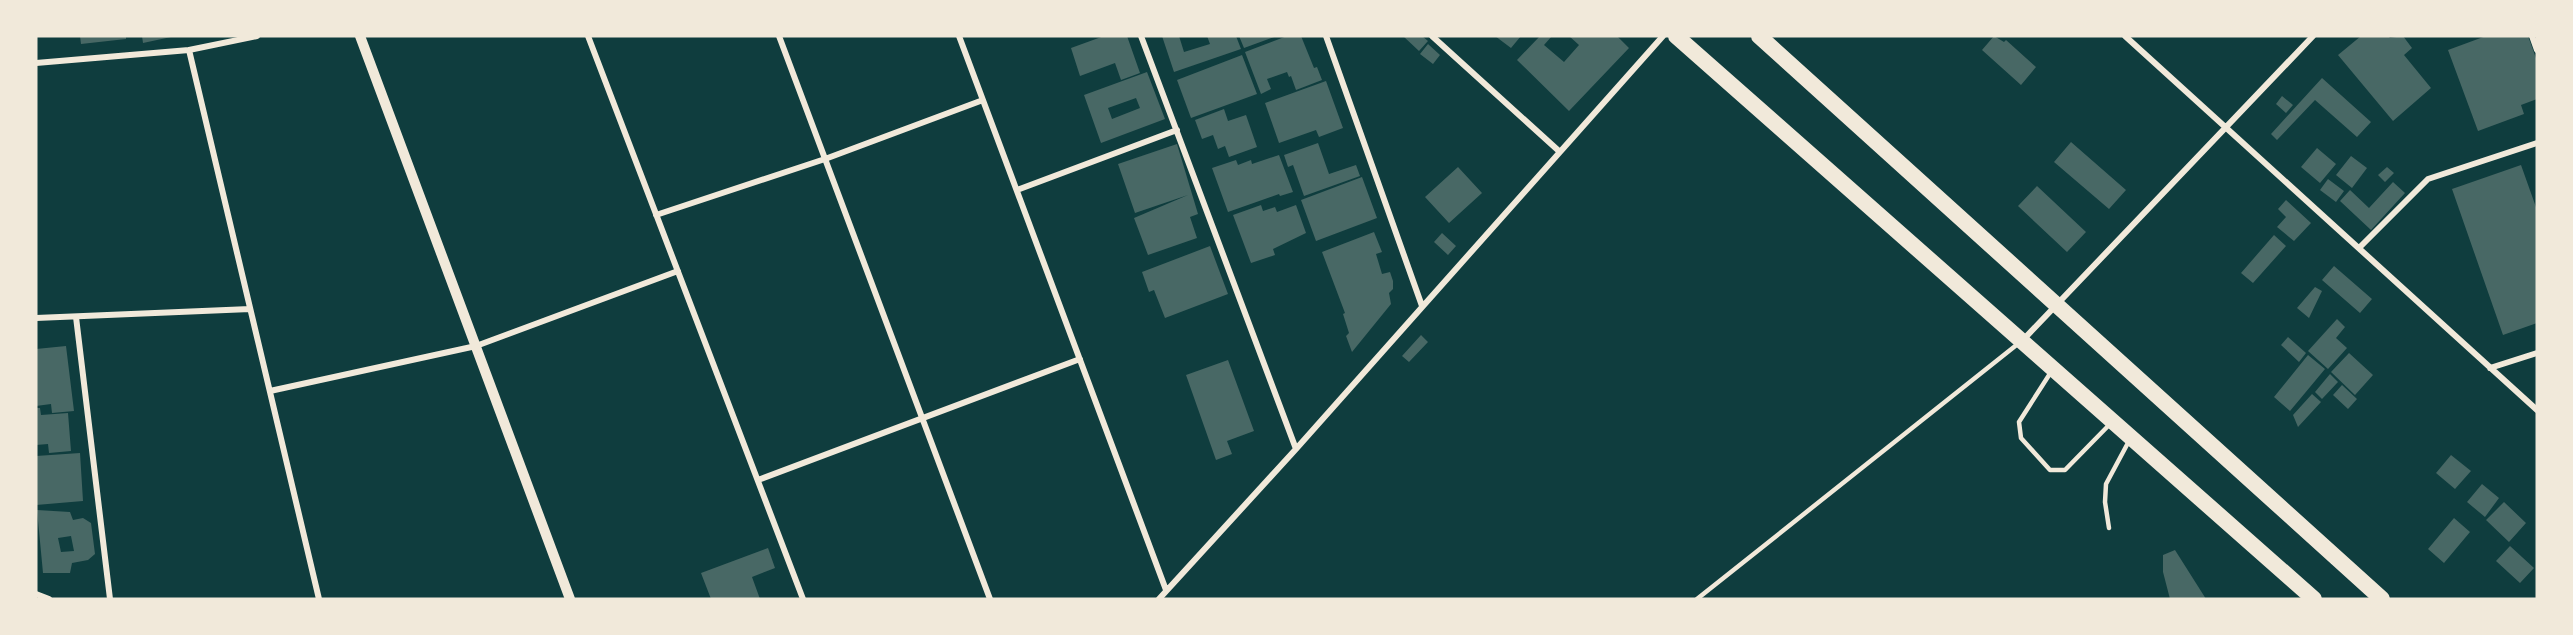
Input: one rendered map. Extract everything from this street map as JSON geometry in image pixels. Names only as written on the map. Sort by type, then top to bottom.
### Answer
[{"type":"highway","points":[[1676,36],[2314,599]]},
{"type":"highway","points":[[1759,36],[2382,599]]},
{"type":"street","points":[[36,63],[189,50],[257,36]]},
{"type":"street","points":[[360,36],[570,599]]},
{"type":"street","points":[[588,36],[803,599]]},
{"type":"street","points":[[779,36],[990,599]]},
{"type":"street","points":[[959,36],[1166,590]]},
{"type":"street","points":[[1142,36],[1296,449]]},
{"type":"street","points":[[1326,36],[1422,306]]},
{"type":"street","points":[[1432,36],[1560,152]]},
{"type":"street","points":[[1159,599],[1296,449],[1663,36]]},
{"type":"street","points":[[2125,36],[2537,411]]},
{"type":"street","points":[[2021,341],[2313,36]]},
{"type":"street","points":[[2532,36],[2537,50]]},
{"type":"street","points":[[189,50],[319,599]]},
{"type":"street","points":[[656,215],[825,159],[983,100]]},
{"type":"street","points":[[1017,190],[1177,130]]},
{"type":"street","points":[[2359,248],[2428,179],[2537,143]]},
{"type":"street","points":[[270,391],[476,346],[678,271]]},
{"type":"street","points":[[36,318],[250,309]]},
{"type":"street","points":[[76,317],[110,599]]},
{"type":"street","points":[[2490,368],[2537,353]]},
{"type":"street","points":[[758,480],[1080,359]]},
{"type":"street","points":[[36,594],[49,599]]},
{"type":"lane","points":[[1697,599],[2021,341]]},
{"type":"lane","points":[[2053,369],[2019,422],[2021,438],[2050,470],[2065,470],[2112,421]]},
{"type":"lane","points":[[2109,528],[2105,502],[2106,484],[2131,437]]},
{"type":"building","points":[[80,36],[126,36],[126,39],[81,44]]},
{"type":"building","points":[[142,36],[171,36],[171,37],[143,43]]},
{"type":"building","points":[[1104,36],[1127,36],[1140,73],[1121,80],[1115,63],[1080,76],[1071,48]]},
{"type":"building","points":[[1162,36],[1179,36],[1184,52],[1210,44],[1207,36],[1236,36],[1241,49],[1174,72]]},
{"type":"building","points":[[1239,36],[1277,36],[1244,48]]},
{"type":"building","points":[[1287,36],[1301,36],[1314,68],[1317,67],[1322,80],[1296,90],[1287,72],[1267,79],[1271,89],[1261,94],[1245,52]]},
{"type":"building","points":[[1403,36],[1422,36],[1428,41],[1419,51]]},
{"type":"building","points":[[1495,36],[1521,36],[1511,48]]},
{"type":"building","points":[[1540,36],[1552,36],[1544,45],[1564,62],[1579,45],[1569,36],[1617,36],[1629,48],[1569,111],[1517,60]]},
{"type":"building","points":[[1994,36],[2004,42],[2006,40],[2036,67],[2021,85],[1982,50]]},
{"type":"building","points":[[2361,36],[2388,36],[2390,38],[2403,36],[2412,48],[2404,55],[2431,88],[2393,121],[2338,55]]},
{"type":"building","points":[[2486,36],[2528,36],[2537,61],[2537,99],[2521,105],[2524,114],[2478,131],[2448,50]]},
{"type":"building","points":[[1428,44],[1440,55],[1433,64],[1420,54]]},
{"type":"building","points":[[1242,55],[1257,94],[1191,118],[1177,80]]},
{"type":"building","points":[[1147,72],[1165,119],[1101,143],[1084,95]],"holes":[[[1136,98],[1140,108],[1112,119],[1108,108]]]},
{"type":"building","points":[[2322,78],[2371,122],[2357,137],[2315,100],[2277,140],[2271,134]]},
{"type":"building","points":[[1326,81],[1343,128],[1319,137],[1316,130],[1279,143],[1265,103]]},
{"type":"building","points":[[2282,96],[2293,105],[2286,113],[2276,104]]},
{"type":"building","points":[[1224,109],[1228,121],[1246,115],[1257,147],[1229,157],[1225,146],[1218,149],[1213,135],[1202,139],[1195,120]]},
{"type":"building","points":[[2071,142],[2126,190],[2109,209],[2054,162]]},
{"type":"building","points":[[1318,143],[1329,174],[1356,165],[1360,176],[1304,196],[1293,165],[1288,167],[1284,155]]},
{"type":"building","points":[[1177,144],[1198,214],[1190,217],[1197,238],[1148,255],[1134,218],[1188,195],[1135,213],[1118,164]]},
{"type":"building","points":[[2317,148],[2336,164],[2320,183],[2301,167]]},
{"type":"building","points":[[1279,155],[1293,192],[1280,196],[1279,194],[1228,212],[1212,168],[1236,160],[1238,165],[1251,160],[1252,164]]},
{"type":"building","points":[[2351,156],[2367,168],[2352,188],[2336,175]]},
{"type":"building","points":[[2521,165],[2537,210],[2537,323],[2503,335],[2452,189]]},
{"type":"building","points":[[1458,167],[1482,193],[1449,223],[1425,197]]},
{"type":"building","points":[[2387,167],[2394,173],[2385,182],[2378,175]]},
{"type":"building","points":[[1362,177],[1377,218],[1316,241],[1301,200]]},
{"type":"building","points":[[2328,179],[2344,191],[2336,202],[2320,190]]},
{"type":"building","points":[[2393,182],[2405,193],[2371,230],[2340,201],[2350,190],[2369,208]]},
{"type":"building","points":[[2037,186],[2086,232],[2067,252],[2018,206]]},
{"type":"building","points":[[2286,200],[2311,223],[2294,241],[2277,227],[2286,217],[2278,209]]},
{"type":"building","points":[[1261,205],[1263,211],[1275,207],[1277,212],[1296,205],[1306,233],[1273,249],[1275,255],[1251,263],[1233,215]]},
{"type":"building","points":[[1374,232],[1382,252],[1376,254],[1382,274],[1390,272],[1393,281],[1393,289],[1389,293],[1391,304],[1352,352],[1346,336],[1349,333],[1343,314],[1345,313],[1322,252]]},
{"type":"building","points":[[1442,233],[1456,246],[1448,255],[1434,242]]},
{"type":"building","points":[[2274,235],[2286,246],[2253,283],[2241,273]]},
{"type":"building","points":[[1210,246],[1228,294],[1165,318],[1154,290],[1149,292],[1142,272]]},
{"type":"building","points":[[2334,266],[2372,299],[2360,313],[2322,280]]},
{"type":"building","points":[[2315,287],[2322,291],[2309,318],[2297,308]]},
{"type":"building","points":[[2337,319],[2345,327],[2336,338],[2347,348],[2328,369],[2308,351]]},
{"type":"building","points":[[1421,335],[1428,342],[1409,362],[1402,356]]},
{"type":"building","points":[[2288,337],[2306,353],[2299,362],[2281,345]]},
{"type":"building","points":[[66,346],[74,411],[52,413],[51,404],[36,406],[36,349]]},
{"type":"building","points":[[2349,353],[2373,375],[2355,395],[2331,372]]},
{"type":"building","points":[[2308,355],[2325,369],[2290,411],[2274,397]]},
{"type":"building","points":[[1228,360],[1254,431],[1227,441],[1232,454],[1216,460],[1186,375]]},
{"type":"building","points":[[2330,374],[2338,382],[2322,399],[2315,392]]},
{"type":"building","points":[[2342,385],[2357,399],[2348,409],[2333,395]]},
{"type":"building","points":[[2312,394],[2321,402],[2298,427],[2293,415]]},
{"type":"building","points":[[36,408],[40,408],[41,415],[68,413],[71,451],[49,453],[48,444],[36,445]]},
{"type":"building","points":[[80,453],[83,501],[36,505],[36,456]]},
{"type":"building","points":[[2451,455],[2471,471],[2455,489],[2436,473]]},
{"type":"building","points":[[2482,484],[2499,498],[2485,517],[2467,502]]},
{"type":"building","points":[[2504,502],[2526,523],[2509,542],[2486,520]]},
{"type":"building","points":[[37,510],[70,512],[73,520],[83,518],[91,523],[95,554],[88,560],[72,563],[70,573],[43,573]],"holes":[[[71,536],[74,551],[61,552],[58,538]]]},
{"type":"building","points":[[2454,518],[2470,532],[2444,563],[2428,549]]},
{"type":"building","points":[[2510,546],[2534,568],[2520,583],[2496,561]]},
{"type":"building","points":[[768,548],[775,568],[752,577],[760,599],[711,599],[701,573]]},
{"type":"building","points":[[2175,550],[2206,599],[2170,599],[2163,572],[2163,555]]}]
